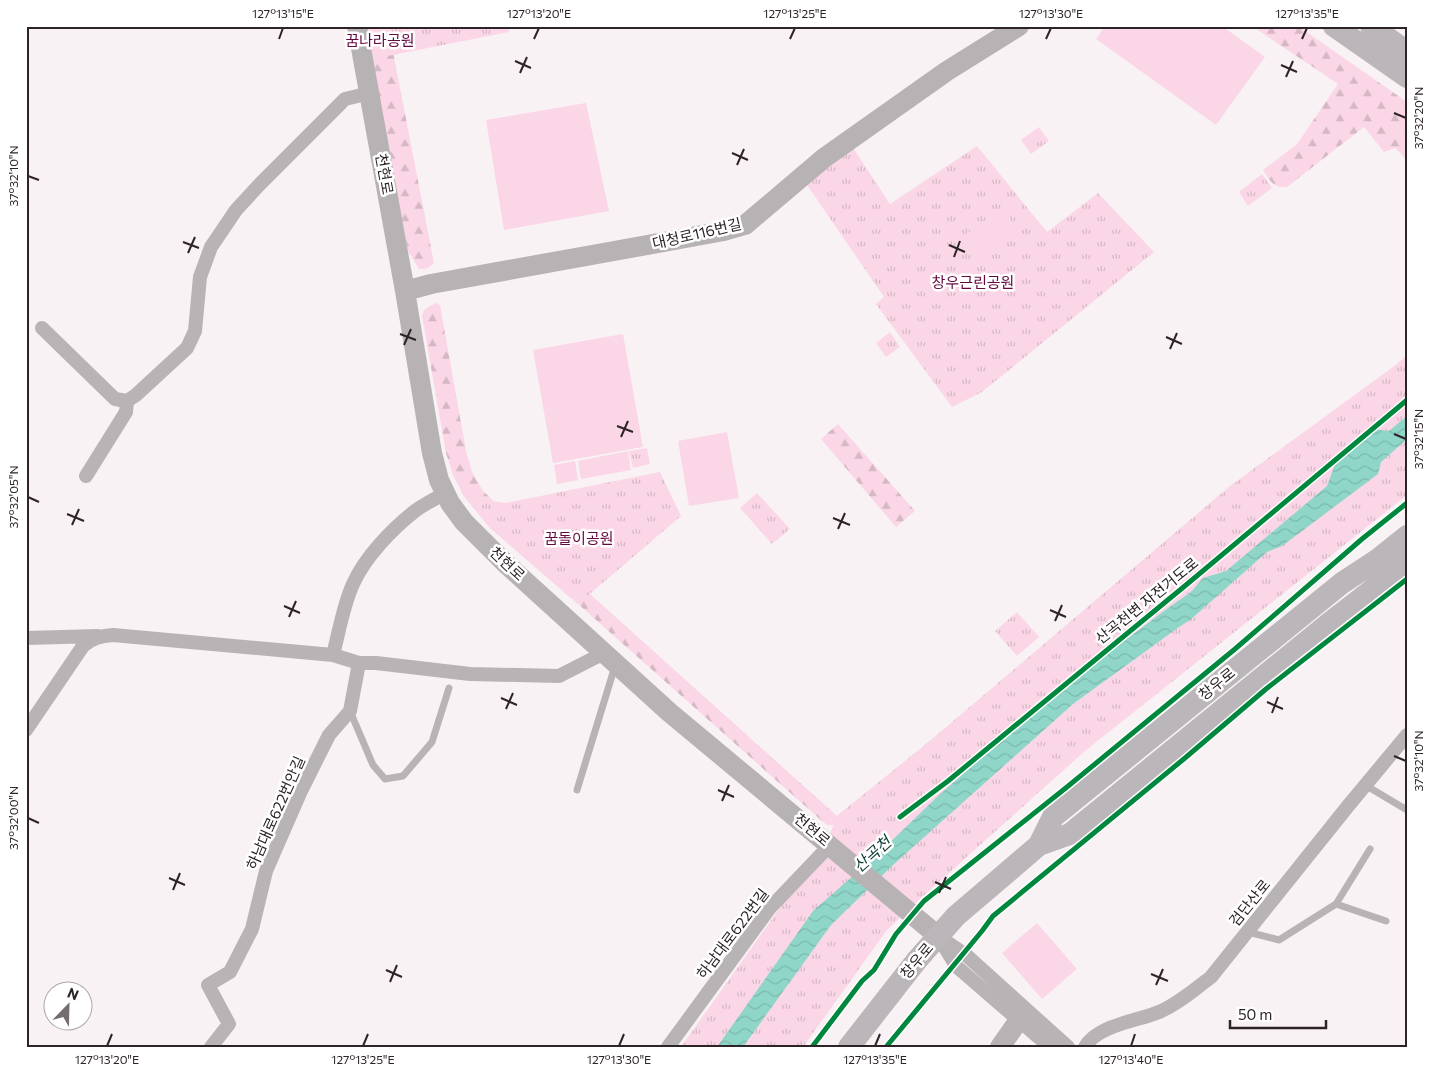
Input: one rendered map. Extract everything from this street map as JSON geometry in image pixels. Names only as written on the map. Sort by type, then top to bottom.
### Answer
[{"type":"main road","name":"천현로","points":[[357,26],[432,453],[439,480],[450,503],[464,522],[485,544],[669,712],[938,936]]},
{"type":"main road","name":"대청로116번길","points":[[405,291],[431,284],[724,231],[745,225],[824,158],[947,71],[1019,26]]},
{"type":"main road","points":[[1334,26],[1407,77]]},
{"type":"main road","points":[[1371,26],[1407,52]]},
{"type":"main road","points":[[1342,583],[1367,551],[1407,519]]},
{"type":"main road","name":"창우로","points":[[1039,845],[1053,817],[1342,583],[1377,560],[1407,536]]},
{"type":"main road","name":"창우로","points":[[849,1047],[917,960],[956,916],[1039,845],[1070,834],[1327,625],[1403,566]]},
{"type":"main road","points":[[1000,1047],[1018,1020]]},
{"type":"street","points":[[42,328],[115,400],[127,401],[136,395],[187,348],[194,331],[200,277],[211,247],[236,210],[345,99],[370,93]]},
{"type":"street","points":[[86,476],[126,412],[127,401]]},
{"type":"street","points":[[333,655],[353,584],[374,550],[416,510],[445,493]]},
{"type":"street","points":[[26,638],[113,635],[333,655],[359,663],[376,663],[470,674],[559,676],[610,658]]},
{"type":"street","points":[[26,730],[84,646],[89,641],[102,636]]},
{"type":"street","points":[[350,711],[359,663]]},
{"type":"street","name":"하남대로622번안길","points":[[211,1047],[229,1024],[208,985],[230,972],[252,929],[266,871],[301,791],[329,735],[350,711]]},
{"type":"street","name":"검단산로","points":[[1085,1047],[1088,1041],[1104,1031],[1125,1022],[1159,1012],[1183,998],[1211,977],[1407,735]]},
{"type":"street","name":"하남대로622번길","points":[[668,1047],[769,909],[830,845]]},
{"type":"street","points":[[938,936],[956,966],[1051,1047]]},
{"type":"street","points":[[938,936],[966,955],[1068,1047]]},
{"type":"lane","points":[[577,790],[610,658]]},
{"type":"lane","points":[[350,711],[373,765],[385,779],[403,776],[432,742],[449,688]]},
{"type":"lane","points":[[1365,785],[1407,810]]},
{"type":"lane","points":[[1248,932],[1279,940],[1336,904],[1370,849]]},
{"type":"lane","points":[[1336,904],[1386,921]]},
{"type":"green space","name":"꿈나라공원","points":[[361,26],[508,26],[509,32],[367,60]]},
{"type":"green space","points":[[363,26],[388,26],[434,263],[426,269],[419,269],[408,251]]},
{"type":"green space","points":[[1105,26],[1222,26],[1265,57],[1216,125],[1096,39]]},
{"type":"green space","points":[[1252,26],[1298,26],[1407,102],[1407,160],[1395,148],[1384,152],[1364,127],[1287,187],[1279,187],[1272,183],[1263,170],[1297,144],[1338,84]]},
{"type":"green space","points":[[586,103],[609,211],[504,230],[486,120]]},
{"type":"green space","points":[[1039,127],[1049,141],[1031,154],[1021,140]]},
{"type":"green space","name":"창우근린공원","points":[[851,145],[890,204],[977,146],[1047,232],[1098,193],[1154,252],[982,392],[952,407],[876,304],[884,297],[807,185]]},
{"type":"green space","points":[[1262,174],[1272,188],[1248,206],[1239,192]]},
{"type":"green space","points":[[1002,209],[1014,225],[978,251],[966,234]]},
{"type":"green space","points":[[435,303],[440,305],[466,451],[472,472],[483,491],[590,594],[837,816],[930,741],[1229,487],[1407,355],[1407,381],[819,862],[834,825],[827,825],[822,821],[490,528],[464,496],[453,475],[446,453],[422,316],[424,310]]},
{"type":"green space","points":[[890,332],[900,347],[886,357],[876,343]]},
{"type":"green space","points":[[623,334],[643,447],[553,463],[533,350]]},
{"type":"green space","points":[[1407,355],[1407,495],[1085,751],[921,898],[887,930],[803,1047],[681,1047],[799,881],[819,862],[837,816],[930,741],[1229,487]]},
{"type":"green space","points":[[838,424],[915,511],[896,527],[821,439]]},
{"type":"green space","points":[[727,432],[739,498],[689,506],[678,441]]},
{"type":"green space","points":[[647,448],[650,464],[633,468],[629,451]]},
{"type":"green space","points":[[628,451],[631,470],[581,479],[578,461]]},
{"type":"green space","points":[[575,461],[578,480],[557,484],[554,465]]},
{"type":"green space","name":"꿈돌이공원","points":[[660,472],[681,516],[578,604],[490,528],[464,496],[505,503]]},
{"type":"green space","points":[[757,493],[790,529],[772,544],[740,508]]},
{"type":"green space","points":[[1017,612],[1039,637],[1017,656],[995,631]]},
{"type":"green space","points":[[1037,923],[1077,969],[1042,999],[1002,953]]},
{"type":"water","points":[[1407,416],[1407,439],[1381,462],[1378,474],[1282,546],[1267,552],[1190,620],[1073,704],[893,865],[831,925],[743,1047],[717,1047],[813,911],[879,853],[938,796],[1060,689],[1191,592],[1203,578],[1226,571],[1327,486],[1337,459],[1371,429],[1389,431]]},
{"type":"cycle path","name":"산곡천변 자전거도로","points":[[900,817],[948,781],[1407,400]]},
{"type":"cycle path","points":[[812,1047],[862,981],[874,970],[896,934],[924,901],[1235,649],[1362,539],[1407,503]]},
{"type":"cycle path","points":[[886,1047],[993,916],[1266,689],[1407,579]]},
{"type":"water label","name":"산곡천","points":[[872,854]]}]
